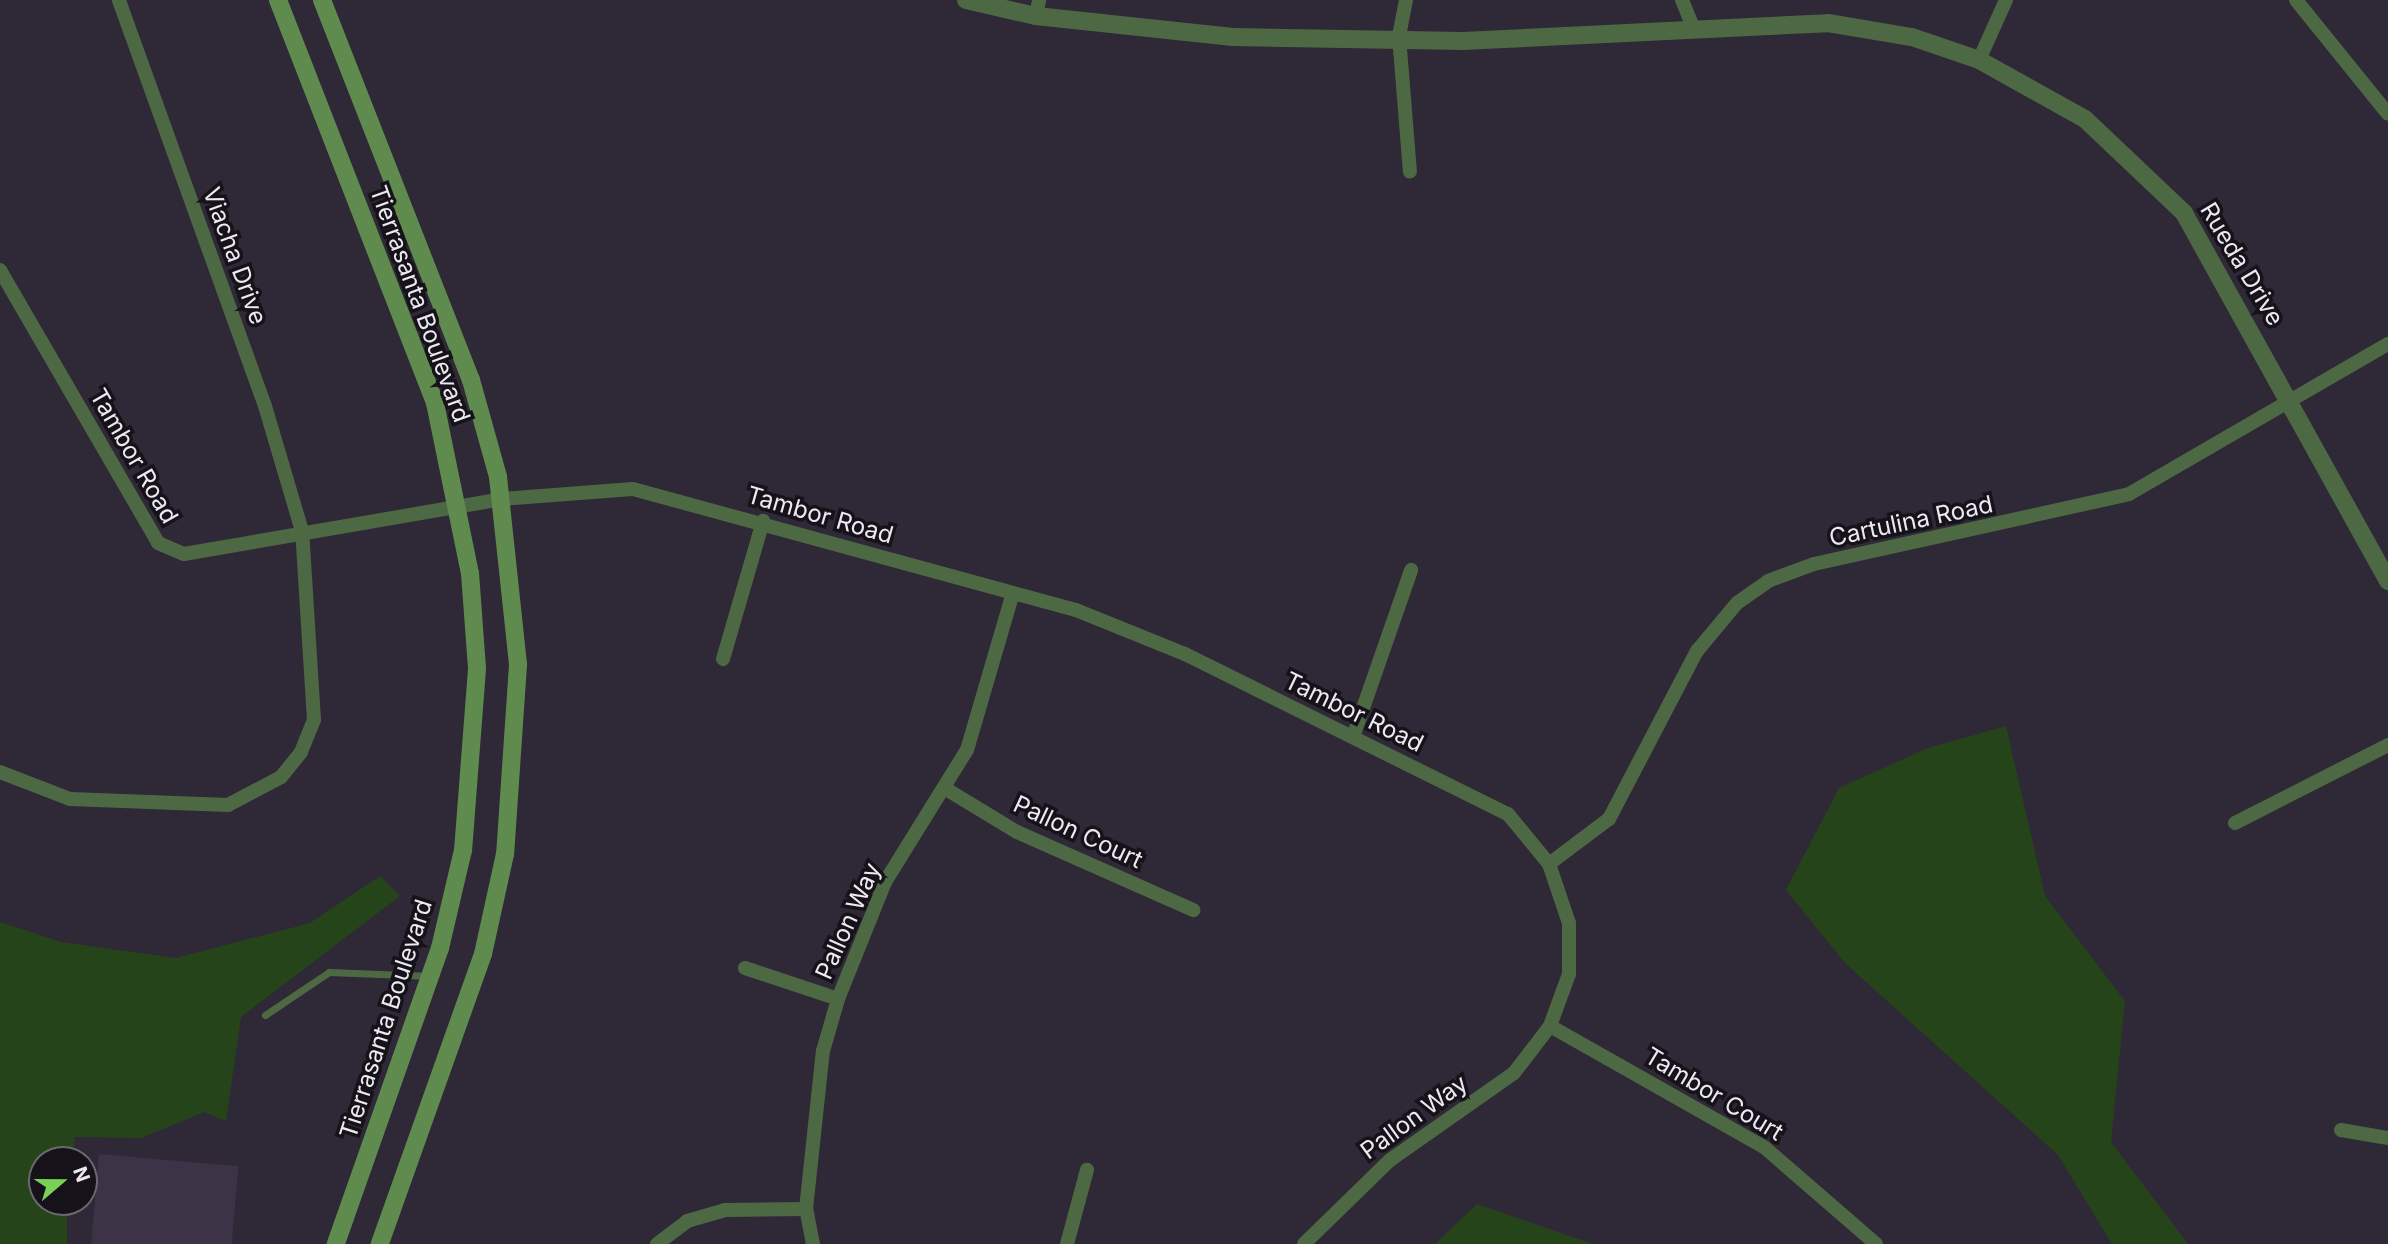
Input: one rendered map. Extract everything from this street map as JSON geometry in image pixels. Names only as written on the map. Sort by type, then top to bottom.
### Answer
[{"type":"main road","name":"Tierrasanta Boulevard","points":[[278,0],[431,391],[459,507],[470,573],[475,700],[463,850],[430,976],[336,1244]]},
{"type":"main road","name":"Tierrasanta Boulevard","points":[[322,0],[471,380],[501,499],[518,665],[505,854],[483,954],[380,1244]]},
{"type":"street","name":"Viacha Drive","points":[[0,772],[70,799],[228,804],[269,787],[301,752],[314,720],[302,531],[265,406],[119,0]]},
{"type":"street","name":"Rueda Drive","points":[[966,0],[1233,37],[1399,36],[1463,41],[1799,22],[1856,26],[1979,60],[2085,119],[2162,187],[2205,241],[2293,400],[2388,581]]},
{"type":"street","points":[[1406,0],[1399,36],[1410,172]]},
{"type":"street","points":[[1682,0],[1694,29]]},
{"type":"street","points":[[1979,60],[2006,0]]},
{"type":"street","points":[[2296,0],[2388,114]]},
{"type":"street","name":"Tambor Road","points":[[0,270],[158,543],[184,554],[302,531],[501,499],[633,489],[763,521],[1012,596],[1076,610],[1185,653],[1508,814],[1549,864],[1569,923],[1569,974],[1550,1026]]},
{"type":"street","name":"Cartulina Road","points":[[1549,864],[1609,819],[1697,651],[1737,603],[1768,582],[1814,564],[2098,505],[2129,494],[2388,344]]},
{"type":"street","points":[[723,659],[763,521]]},
{"type":"street","points":[[1353,737],[1411,570]]},
{"type":"street","name":"Pallon Way","points":[[813,1244],[806,1209],[822,1051],[838,999],[885,882],[946,789],[967,750],[1012,596]]},
{"type":"street","points":[[2235,823],[2388,745]]},
{"type":"street","name":"Pallon Court","points":[[946,789],[1017,832],[1193,910]]},
{"type":"street","points":[[746,968],[838,999]]},
{"type":"street","name":"Pallon Way","points":[[1304,1244],[1390,1160],[1514,1073],[1550,1026]]},
{"type":"street","name":"Tambor Court","points":[[1550,1026],[1764,1147],[1876,1244]]},
{"type":"street","points":[[2341,1130],[2388,1138]]},
{"type":"street","points":[[1067,1244],[1087,1170]]},
{"type":"street","points":[[657,1244],[687,1222],[725,1210],[806,1209]]},
{"type":"lane","points":[[265,1015],[329,972],[430,976]]},
{"type":"shaded area","points":[[99,1154],[238,1166],[232,1244],[91,1244],[94,1216],[98,1216]]},
{"type":"green space","points":[[2006,726],[2045,896],[2125,1001],[2111,1142],[2188,1244],[2112,1244],[2058,1155],[1845,963],[1786,890],[1839,788],[1928,748]]},
{"type":"green space","points":[[380,876],[400,896],[241,1017],[226,1121],[204,1112],[141,1138],[75,1137],[74,1146],[28,1146],[28,1216],[67,1216],[67,1244],[0,1244],[0,922],[61,942],[176,958],[310,923]]},
{"type":"green space","points":[[1477,1204],[1593,1244],[1435,1244]]}]
